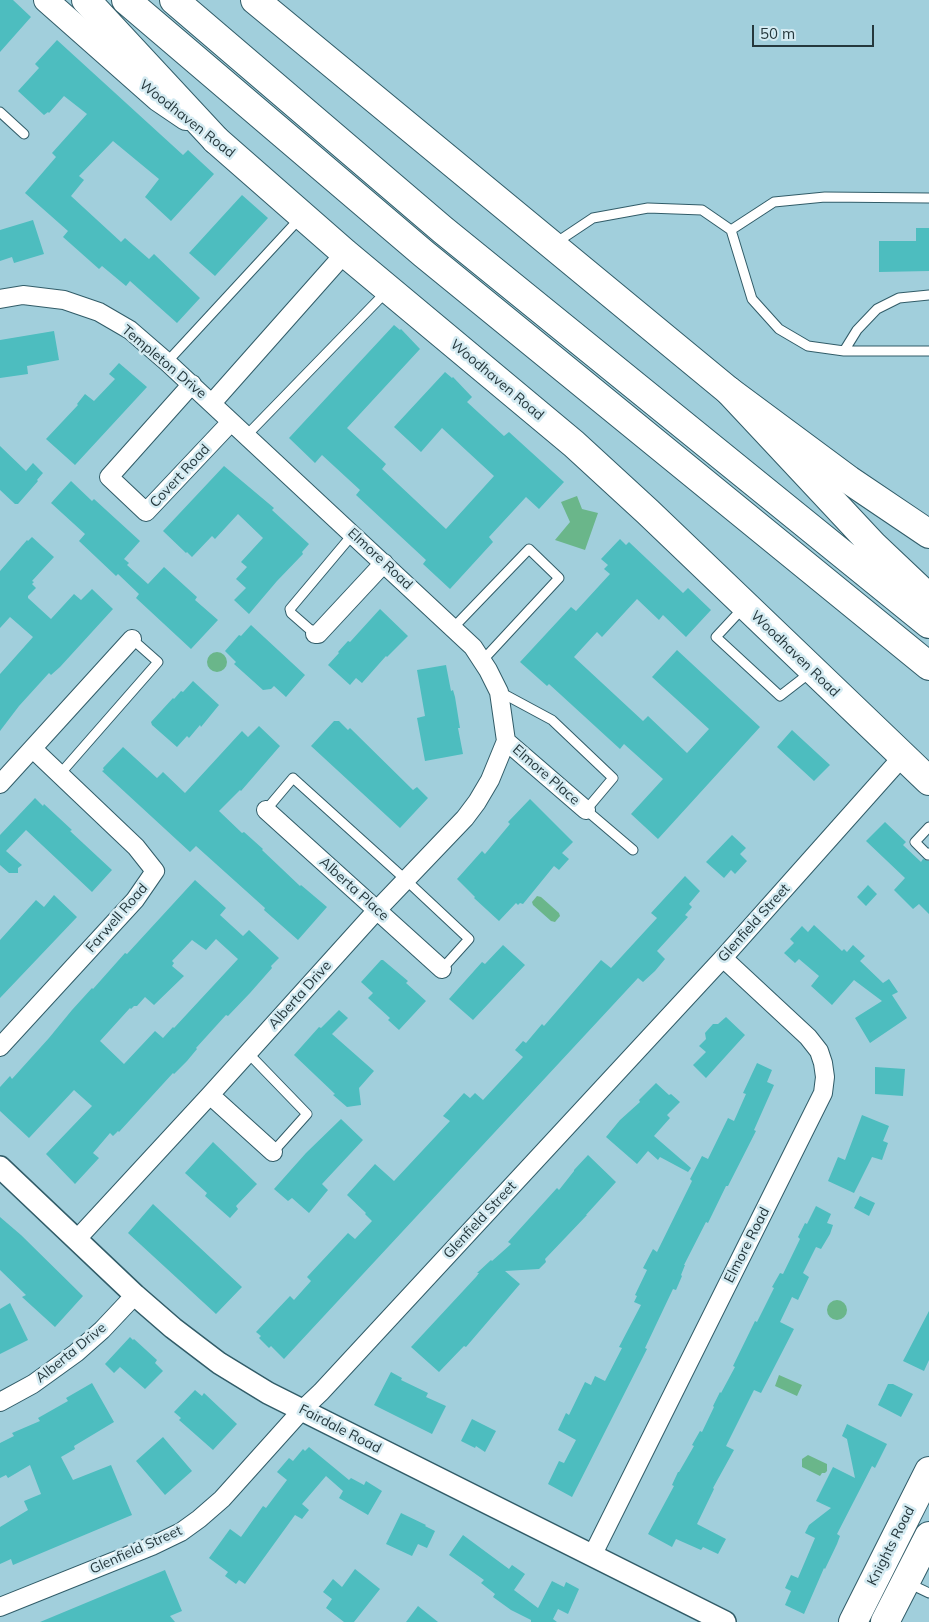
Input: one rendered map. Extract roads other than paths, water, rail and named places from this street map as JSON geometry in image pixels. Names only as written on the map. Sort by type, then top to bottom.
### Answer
[{"type":"main road","name":"Woodhaven Road","points":[[46,0],[158,99],[216,140],[346,253],[580,450],[648,512],[929,781]]},
{"type":"main road","points":[[86,0],[216,140]]},
{"type":"main road","points":[[126,0],[424,254],[929,666]]},
{"type":"main road","points":[[174,0],[443,230],[929,624]]},
{"type":"main road","points":[[255,0],[729,391],[849,480],[929,534]]},
{"type":"main road","points":[[729,391],[874,546],[929,598]]},
{"type":"main road","name":"Knights Road","points":[[853,1622],[929,1471]]},
{"type":"main road","points":[[885,1622],[917,1587],[929,1536]]},
{"type":"street","points":[[212,403],[346,253]]},
{"type":"street","name":"Templeton Drive","points":[[0,299],[23,295],[64,300],[100,312],[130,330],[212,403]]},
{"type":"street","name":"Covert Road","points":[[192,384],[109,477],[146,512],[231,422]]},
{"type":"street","name":"Elmore Road","points":[[212,403],[473,647],[499,692],[506,741]]},
{"type":"street","points":[[316,634],[384,563]]},
{"type":"street","points":[[0,784],[132,639]]},
{"type":"street","name":"Elmore Place","points":[[506,741],[586,810]]},
{"type":"street","name":"Alberta Drive","points":[[77,1239],[377,910],[464,818],[477,802],[490,780],[506,741]]},
{"type":"street","name":"Farwell Road","points":[[0,1047],[135,900],[155,871],[136,847],[33,748]]},
{"type":"street","name":"Glenfield Street","points":[[0,1607],[152,1546],[181,1532],[222,1499],[302,1410],[723,958],[903,756]]},
{"type":"street","name":"Alberta Place","points":[[266,810],[442,969]]},
{"type":"street","name":"Elmore Road","points":[[592,1556],[823,1093],[826,1077],[819,1051],[808,1037],[723,958]]},
{"type":"street","points":[[210,1095],[273,1152]]},
{"type":"street","name":"Fairdale Road","points":[[0,1167],[135,1295],[218,1363],[268,1393],[725,1622]]},
{"type":"street","name":"Alberta Drive","points":[[0,1402],[33,1384],[76,1353],[102,1330],[135,1295]]},
{"type":"lane","points":[[0,112],[24,134]]},
{"type":"lane","points":[[731,230],[774,202],[825,197],[929,198]]},
{"type":"lane","points":[[552,246],[593,218],[648,208],[702,210],[731,230],[752,299],[779,329],[808,346],[844,351],[929,351]]},
{"type":"lane","points":[[167,362],[302,215]]},
{"type":"lane","points":[[246,436],[389,289]]},
{"type":"lane","points":[[844,351],[857,330],[877,309],[899,298],[929,295]]},
{"type":"lane","points":[[316,634],[291,613],[290,609],[353,534]]},
{"type":"lane","points":[[453,628],[529,549],[559,578],[482,661]]},
{"type":"lane","points":[[745,606],[716,637],[780,696],[812,671]]},
{"type":"lane","points":[[60,774],[158,662],[132,639]]},
{"type":"lane","points":[[499,692],[552,720],[613,778],[586,810],[633,850]]},
{"type":"lane","points":[[266,810],[293,778],[406,880],[469,939],[442,969]]},
{"type":"lane","points":[[929,827],[915,842],[929,854]]},
{"type":"lane","points":[[248,1053],[307,1114],[273,1152]]}]
